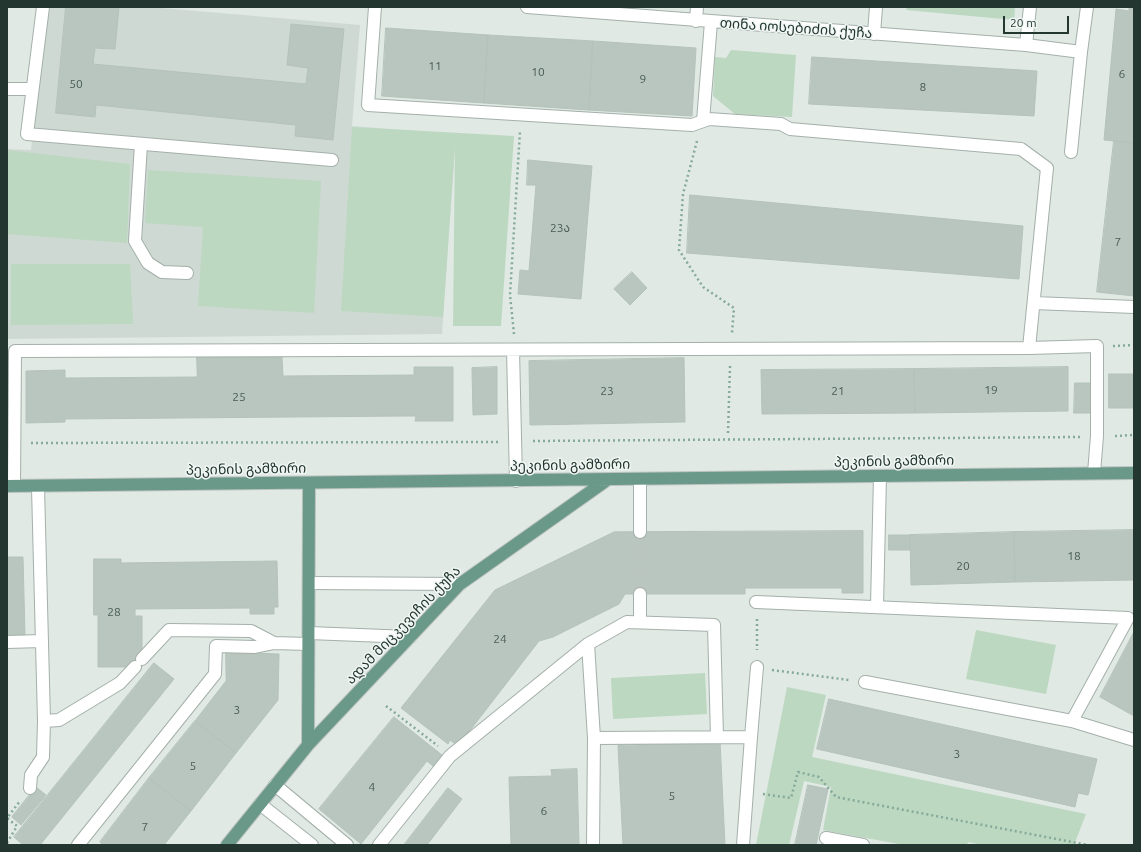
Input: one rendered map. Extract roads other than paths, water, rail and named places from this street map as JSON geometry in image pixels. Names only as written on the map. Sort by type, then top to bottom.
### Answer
[{"type":"main road","name":"პეკინის გამზირი","points":[[11,486],[38,487],[1134,473]]},
{"type":"main road","name":"ადამ მიცკევიჩის ქუჩა","points":[[227,845],[274,785],[308,745],[460,584],[607,480]]},
{"type":"main road","points":[[308,745],[309,483]]},
{"type":"street","points":[[43,7],[27,134],[332,160]]},
{"type":"street","points":[[375,7],[368,106],[692,125],[709,119],[781,124],[790,129],[1021,149],[1047,168],[1030,348]]},
{"type":"street","name":"თინა იოსებიძის ქუჩა","points":[[527,7],[1026,45],[1082,52]]},
{"type":"street","points":[[696,21],[697,7]]},
{"type":"street","points":[[874,34],[876,7]]},
{"type":"street","points":[[1026,45],[1030,7]]},
{"type":"street","points":[[1071,152],[1087,7]]},
{"type":"street","points":[[703,121],[711,22]]},
{"type":"street","points":[[7,89],[32,89]]},
{"type":"street","points":[[141,144],[135,241],[148,263],[162,272],[187,273]]},
{"type":"street","points":[[1034,303],[1134,307]]},
{"type":"street","points":[[11,486],[14,444],[15,351],[1030,348],[1097,346],[1097,436],[1094,474]]},
{"type":"street","points":[[513,350],[516,481]]},
{"type":"street","points":[[877,606],[880,476]]},
{"type":"street","points":[[640,479],[640,532]]},
{"type":"street","points":[[30,788],[31,775],[43,757],[44,721],[38,487]]},
{"type":"street","points":[[308,583],[460,584]]},
{"type":"street","points":[[640,594],[640,622]]},
{"type":"street","points":[[756,602],[1131,613],[1072,721]]},
{"type":"street","points":[[379,845],[450,756],[588,644],[627,622],[714,625],[717,737]]},
{"type":"street","points":[[44,721],[59,720],[120,683],[170,630],[251,631],[274,643]]},
{"type":"street","points":[[78,845],[215,674],[216,646],[254,647],[308,639],[410,636]]},
{"type":"street","points":[[7,642],[42,641]]},
{"type":"street","points":[[588,644],[594,738],[593,845]]},
{"type":"street","points":[[743,845],[757,667]]},
{"type":"street","points":[[865,682],[1072,721],[1134,740]]},
{"type":"street","points":[[594,738],[751,737]]},
{"type":"street","points":[[274,785],[347,845]]},
{"type":"street","points":[[260,804],[312,845]]},
{"type":"street","points":[[826,838],[863,845]]},
{"type":"tunnel","points":[[640,532],[640,594]]}]
